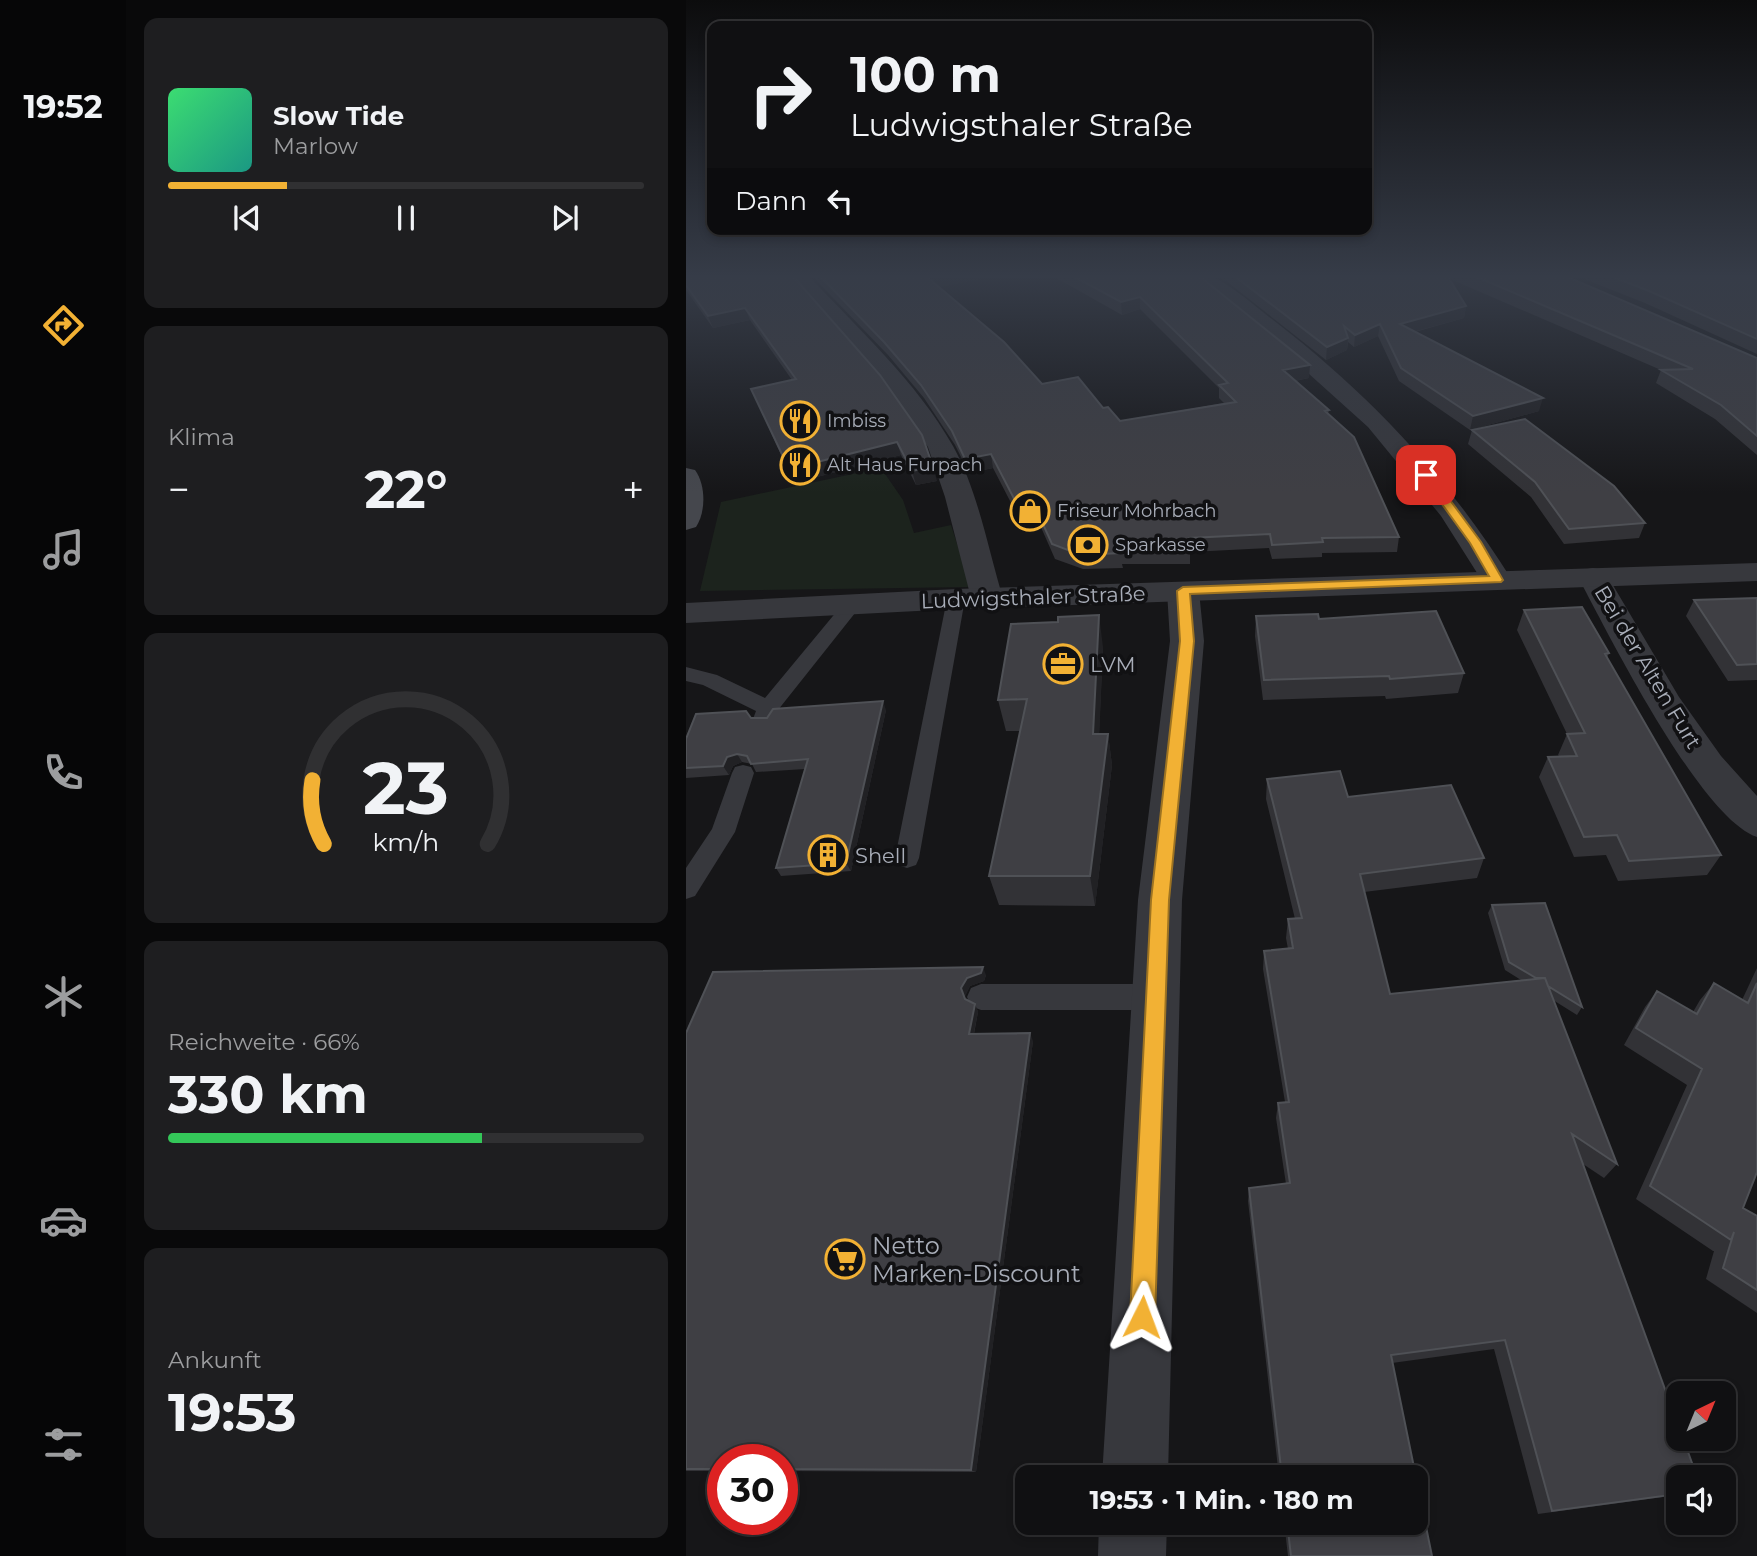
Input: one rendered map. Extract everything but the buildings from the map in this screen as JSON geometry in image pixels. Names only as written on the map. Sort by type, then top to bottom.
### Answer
[{"type":"main road","points":[[686,476],[690,497],[686,521]]},
{"type":"street","points":[[863,348],[894,382],[942,447],[959,497],[972,599]]},
{"type":"street","points":[[1292,348],[1378,419],[1442,495],[1497,580]]},
{"type":"street","name":"Ludwigsthaler Straße","points":[[686,613],[854,603],[1757,572]]},
{"type":"street","name":"Bei der Alten Furt","points":[[1593,577],[1647,675],[1695,747],[1757,821]]},
{"type":"street","points":[[1136,1465],[1158,997],[1160,900],[1187,641],[1183,591]]},
{"type":"street","points":[[1132,1556],[1133,1535]]},
{"type":"lane","points":[[906,858],[972,599]]},
{"type":"lane","points":[[686,674],[710,680],[766,713],[854,603]]},
{"type":"lane","points":[[686,889],[723,832],[743,774]]},
{"type":"lane","points":[[981,997],[1158,997]]},
{"type":"shaded area","points":[[881,468],[903,500],[914,533],[951,525],[971,587],[700,591],[721,502]]},
{"type":"place","name":"Imbiss","points":[[800,421]]},
{"type":"place","name":"Alt Haus Furpach","points":[[800,465]]},
{"type":"place","name":"Friseur Mohrbach","points":[[1030,511]]},
{"type":"place","name":"Sparkasse","points":[[1088,545]]},
{"type":"place","name":"LVM","points":[[1063,664]]},
{"type":"place","name":"Shell","points":[[828,855]]},
{"type":"place","name":"Netto Marken-Discount","points":[[845,1259]]},
{"type":"route","points":[[1142,1317],[1158,997],[1160,900],[1187,641],[1183,591],[1497,580],[1475,542],[1426,475]]}]
